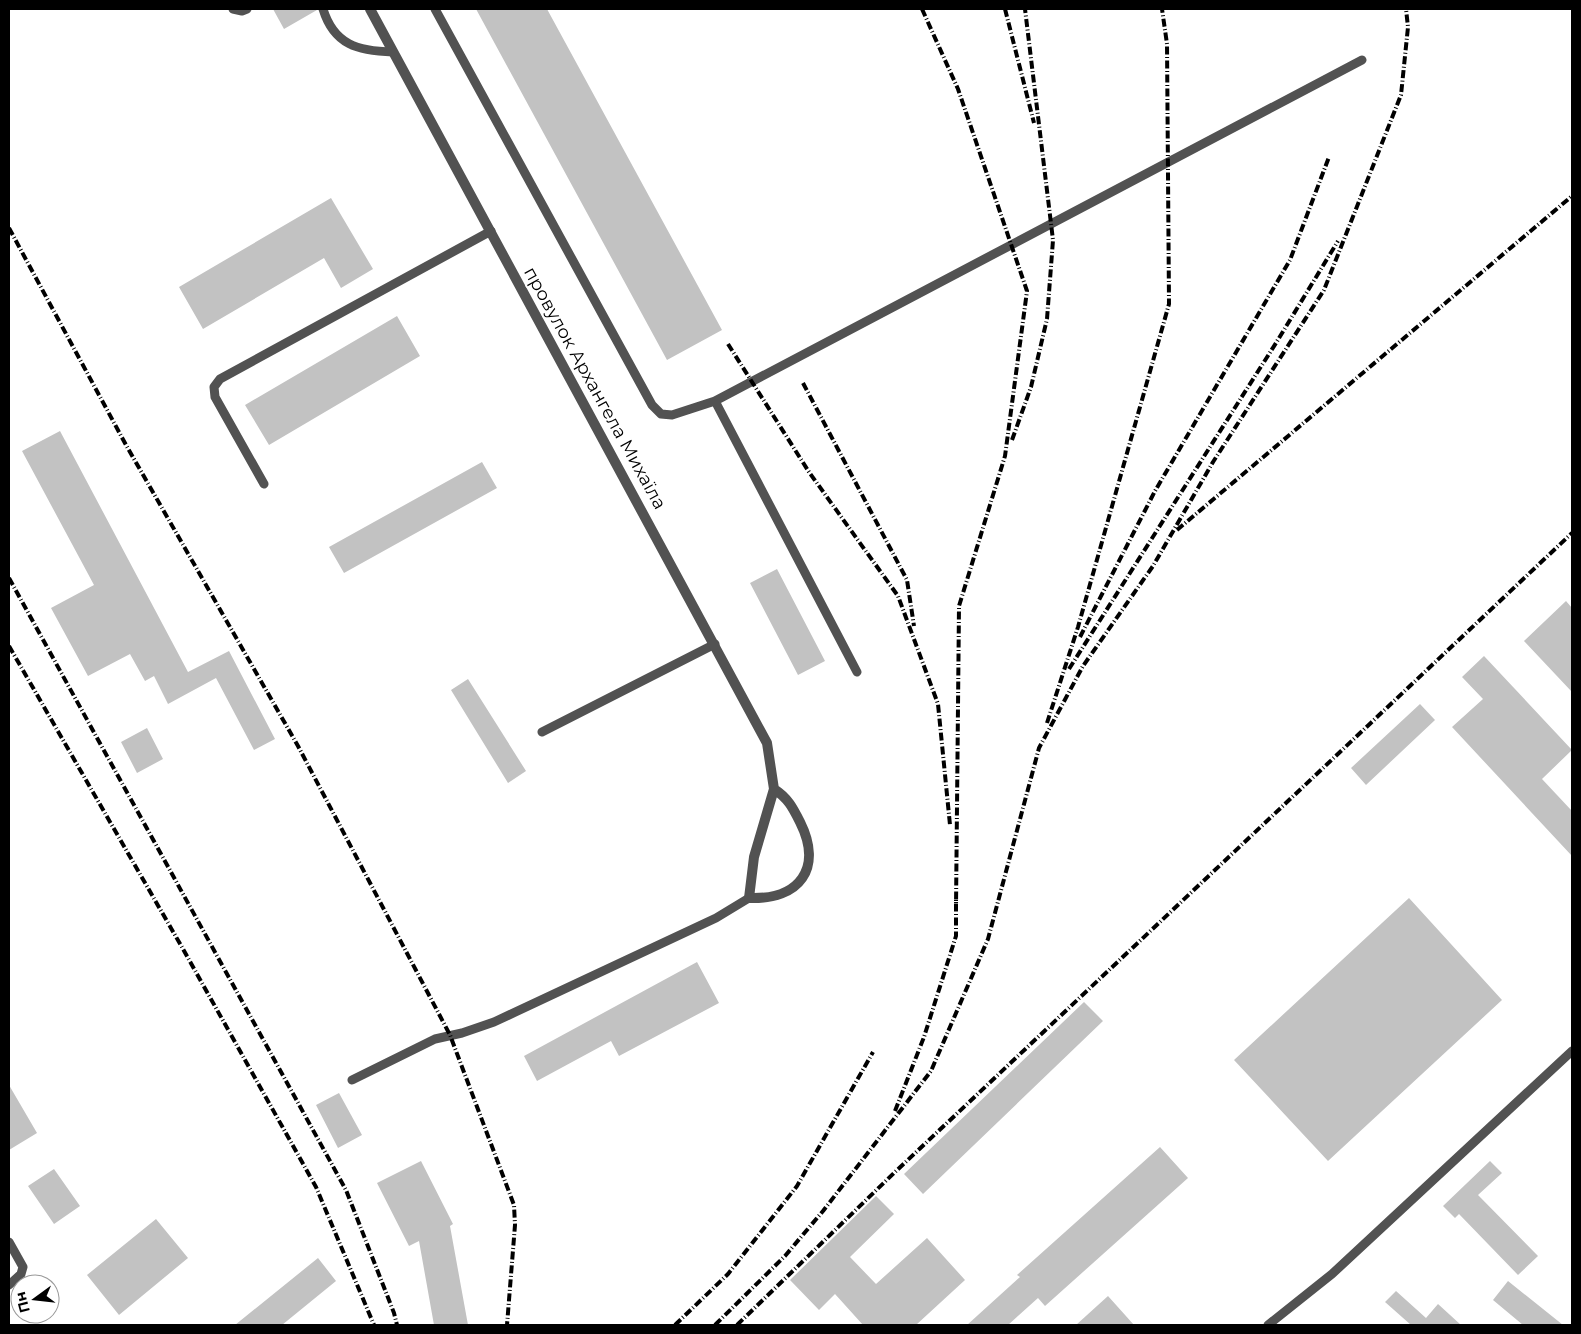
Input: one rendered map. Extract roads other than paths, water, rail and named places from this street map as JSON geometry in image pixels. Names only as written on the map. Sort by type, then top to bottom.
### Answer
[{"type":"street","name":"провулок Архангела Михаїла","points":[[370,9],[767,743],[774,789],[754,857],[749,898]]},
{"type":"street","points":[[749,898],[776,896],[798,886],[807,871],[810,853],[808,838],[790,802],[774,789]]},
{"type":"lane","points":[[233,9],[242,11],[246,9]]},
{"type":"lane","points":[[323,9],[327,22],[337,36],[351,46],[371,51],[393,52]]},
{"type":"lane","points":[[435,9],[652,405],[660,414],[672,414],[715,401],[1362,60]]},
{"type":"lane","points":[[264,484],[215,397],[214,387],[220,379],[491,231]]},
{"type":"lane","points":[[715,401],[858,672]]},
{"type":"lane","points":[[542,732],[715,644]]},
{"type":"lane","points":[[352,1080],[435,1039],[462,1034],[494,1022],[716,918],[749,898]]},
{"type":"lane","points":[[1268,1325],[1332,1274],[1572,1050]]},
{"type":"lane","points":[[9,1242],[23,1267],[22,1274],[9,1285]]},
{"type":"railway","points":[[922,9],[958,89],[1027,291],[1005,456],[959,606],[956,907]]},
{"type":"railway","points":[[1005,9],[1034,123]]},
{"type":"railway","points":[[1012,440],[1031,387],[1047,319],[1053,240],[1025,9]]},
{"type":"railway","points":[[1047,723],[1078,627],[1169,304],[1167,44],[1162,9]]},
{"type":"railway","points":[[715,1325],[785,1256],[823,1211],[931,1071],[988,939],[1039,748],[1083,666],[1153,566],[1213,462],[1324,290],[1401,95],[1408,27],[1406,9]]},
{"type":"railway","points":[[1080,637],[1155,491],[1290,260],[1329,157]]},
{"type":"railway","points":[[1177,530],[1572,196]]},
{"type":"railway","points":[[9,228],[126,445],[298,746],[450,1035],[514,1205],[515,1225],[507,1325]]},
{"type":"railway","points":[[1069,669],[1276,343],[1338,241]]},
{"type":"railway","points":[[728,344],[809,472],[898,596],[938,704],[950,825]]},
{"type":"railway","points":[[803,383],[907,580],[914,626]]},
{"type":"railway","points":[[737,1325],[894,1173],[1572,533]]},
{"type":"railway","points":[[9,578],[346,1190],[397,1325]]},
{"type":"railway","points":[[9,646],[183,949],[316,1187],[374,1325]]},
{"type":"railway","points":[[895,1111],[924,1037],[956,936],[956,899]]},
{"type":"railway","points":[[675,1325],[728,1274],[797,1186],[873,1052]]}]
